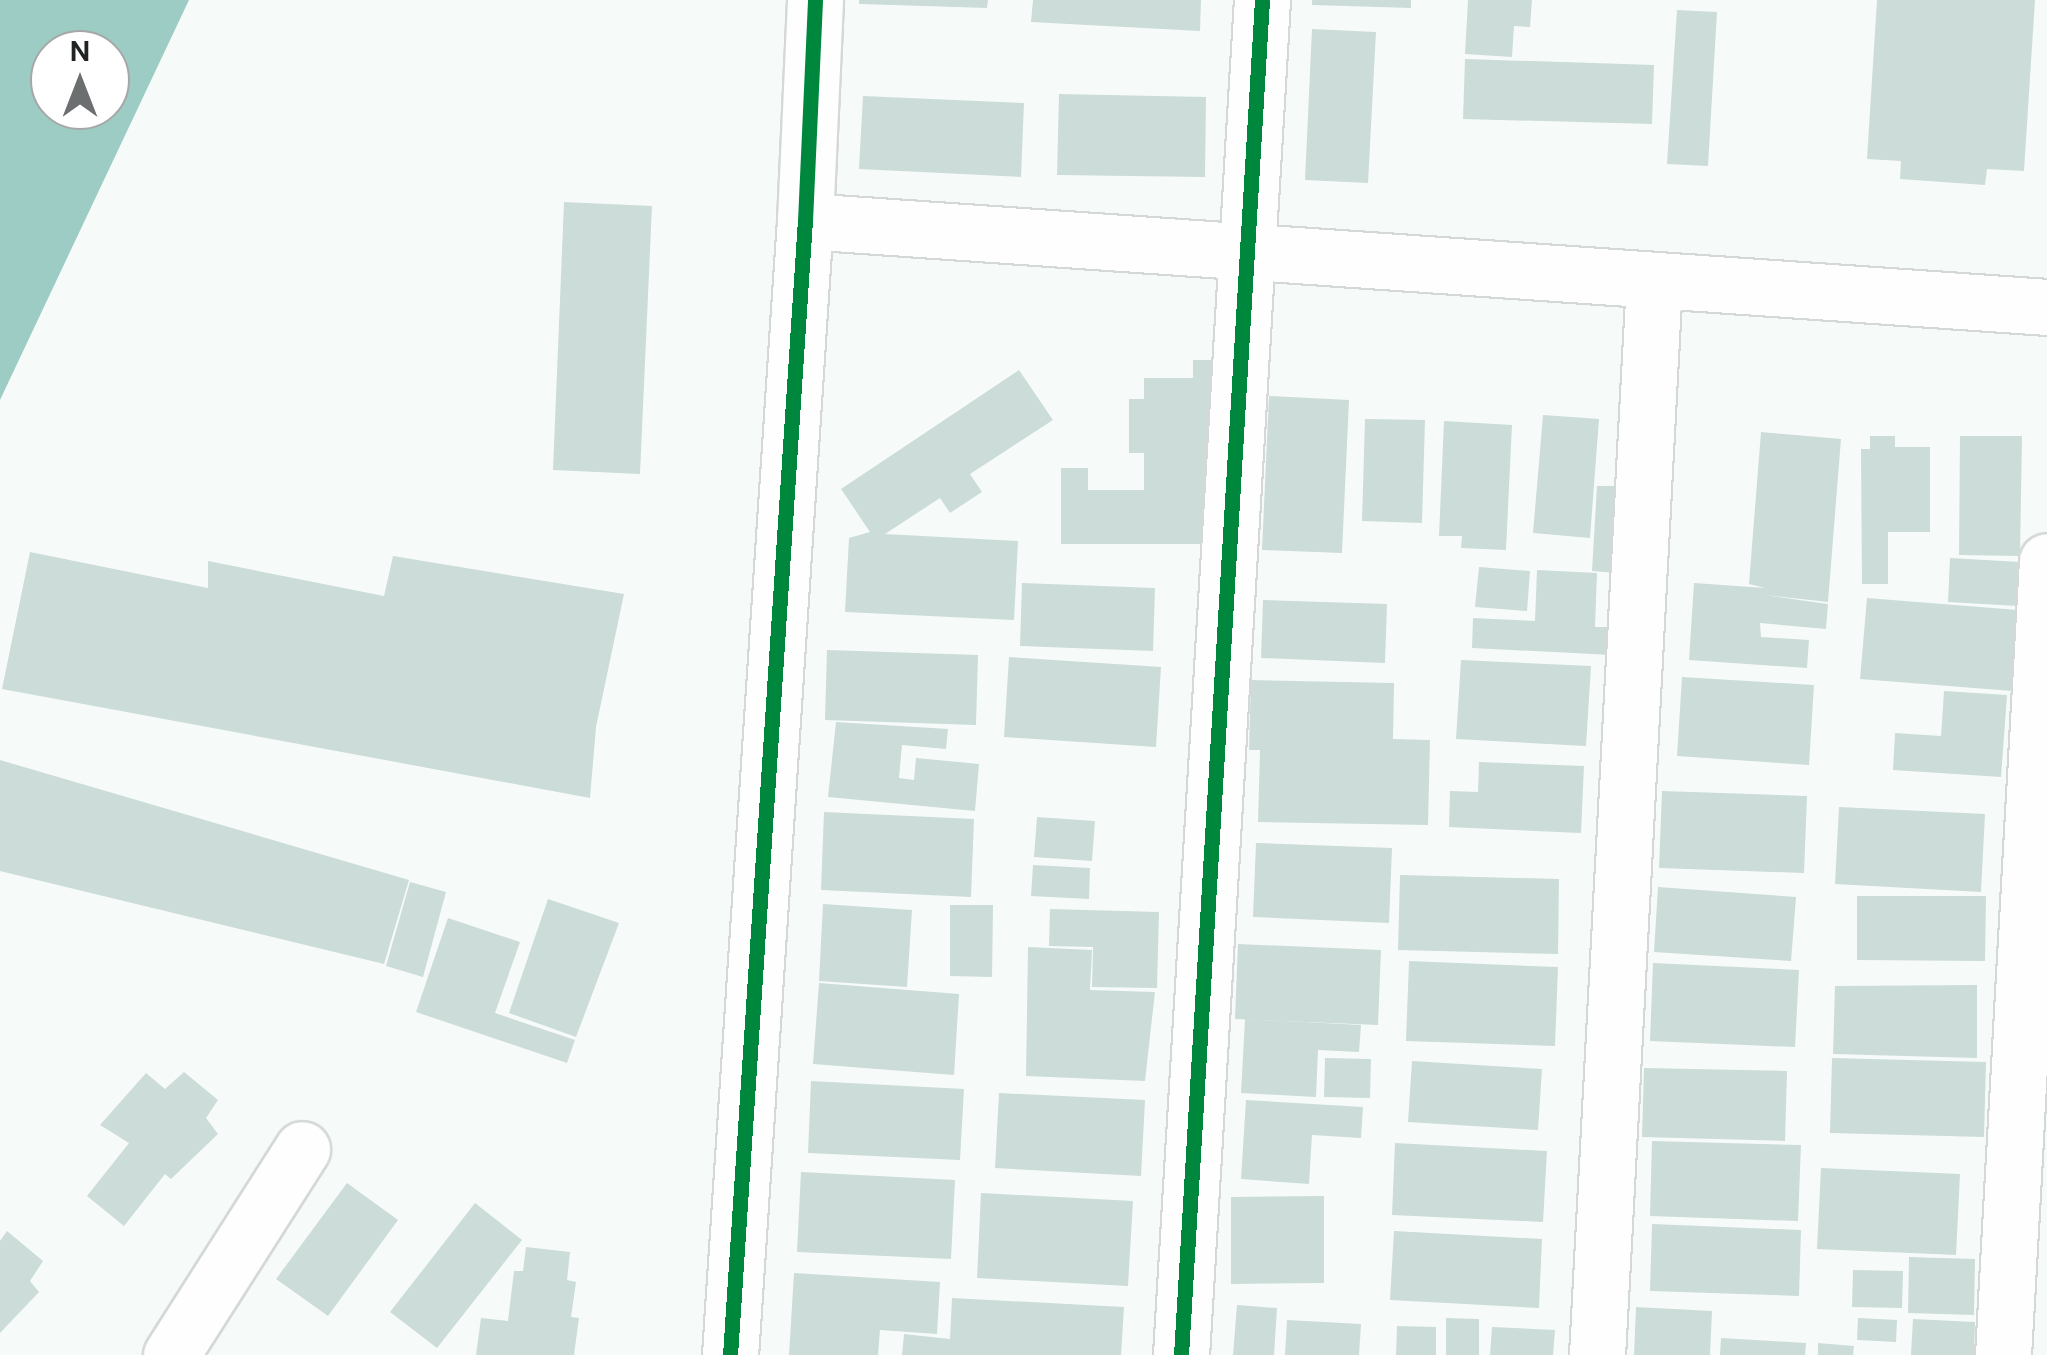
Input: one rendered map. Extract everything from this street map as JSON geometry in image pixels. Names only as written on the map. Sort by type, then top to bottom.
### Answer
[{"type":"street","points":[[730,1355],[804,221],[814,0]]},
{"type":"street","points":[[1181,1355],[1250,255],[1262,0]]},
{"type":"street","points":[[804,221],[1250,255],[2047,307]]},
{"type":"street","points":[[1597,1355],[1654,281]]},
{"type":"street","points":[[2003,1355],[2047,562]]},
{"type":"street","points":[[172,1355],[302,1148]]},
{"type":"shaded area","points":[[0,0],[189,0],[130,125],[130,30],[30,30],[30,130],[128,130],[0,400]]},
{"type":"building","points":[[859,0],[988,0],[987,8],[859,4]]},
{"type":"building","points":[[1033,0],[1201,0],[1200,31],[1031,22]]},
{"type":"building","points":[[1312,0],[1411,0],[1411,8],[1312,5]]},
{"type":"building","points":[[1468,0],[1532,0],[1530,27],[1514,26],[1512,57],[1465,54]]},
{"type":"building","points":[[1877,0],[2035,0],[2024,171],[1987,169],[1985,185],[1900,179],[1901,161],[1867,159]]},
{"type":"building","points":[[1677,10],[1717,12],[1708,166],[1667,164]]},
{"type":"building","points":[[1312,29],[1376,32],[1368,183],[1305,180]]},
{"type":"building","points":[[1465,59],[1654,65],[1652,124],[1463,119]]},
{"type":"building","points":[[1059,94],[1206,97],[1205,177],[1057,175]]},
{"type":"building","points":[[863,96],[1024,103],[1021,177],[859,169]]},
{"type":"building","points":[[564,202],[652,206],[640,474],[553,470]]},
{"type":"building","points":[[1193,360],[1216,360],[1216,544],[1061,544],[1061,468],[1088,468],[1088,490],[1144,490],[1144,453],[1129,453],[1129,399],[1144,399],[1144,378],[1193,378]]},
{"type":"building","points":[[1019,370],[1053,420],[970,474],[982,492],[950,513],[940,498],[885,534],[1018,541],[1014,620],[845,612],[849,538],[870,532],[841,489]]},
{"type":"building","points":[[1269,396],[1349,400],[1342,553],[1262,550]]},
{"type":"building","points":[[1543,415],[1599,419],[1590,538],[1533,533]]},
{"type":"building","points":[[1365,419],[1425,420],[1422,523],[1362,521]]},
{"type":"building","points":[[1444,421],[1512,425],[1506,550],[1461,548],[1462,536],[1439,536]]},
{"type":"building","points":[[1761,432],[1841,439],[1828,602],[1763,595],[1828,604],[1826,629],[1760,623],[1761,637],[1809,640],[1807,668],[1689,660],[1694,583],[1765,588],[1749,584]]},
{"type":"building","points":[[1870,436],[1895,436],[1895,447],[1930,447],[1930,532],[1888,532],[1888,584],[1862,584],[1861,449],[1870,449]]},
{"type":"building","points":[[1960,436],[2022,436],[2020,556],[1959,555]]},
{"type":"building","points":[[1597,486],[1618,486],[1617,573],[1592,571]]},
{"type":"building","points":[[30,552],[208,588],[208,561],[384,596],[393,556],[624,594],[596,727],[590,798],[2,689]]},
{"type":"building","points":[[1950,558],[2020,562],[2018,606],[1948,602]]},
{"type":"building","points":[[1479,567],[1530,571],[1527,611],[1475,607]]},
{"type":"building","points":[[1537,570],[1597,573],[1595,627],[1613,627],[1612,655],[1472,648],[1473,618],[1535,621]]},
{"type":"building","points":[[1022,583],[1155,588],[1153,651],[1020,646]]},
{"type":"building","points":[[1867,598],[2018,610],[2012,691],[1860,679]]},
{"type":"building","points":[[1263,600],[1387,604],[1385,663],[1261,658]]},
{"type":"building","points":[[827,650],[978,655],[976,725],[825,720]]},
{"type":"building","points":[[1009,657],[1161,667],[1156,747],[1004,737]]},
{"type":"building","points":[[1461,660],[1591,666],[1586,746],[1456,739]]},
{"type":"building","points":[[1682,677],[1814,685],[1809,765],[1677,756]]},
{"type":"building","points":[[1251,680],[1394,683],[1393,739],[1430,740],[1428,825],[1258,822],[1260,750],[1249,750]]},
{"type":"building","points":[[1944,691],[2007,695],[2001,777],[1893,770],[1895,733],[1941,736]]},
{"type":"building","points":[[836,722],[948,729],[946,749],[902,745],[899,778],[914,780],[916,758],[979,764],[975,811],[828,797]]},
{"type":"building","points":[[0,760],[409,880],[384,964],[0,871]]},
{"type":"building","points":[[1479,762],[1584,766],[1581,833],[1449,827],[1450,791],[1478,792]]},
{"type":"building","points":[[1662,791],[1807,796],[1804,873],[1659,868]]},
{"type":"building","points":[[1839,807],[1985,814],[1981,892],[1835,884]]},
{"type":"building","points":[[824,812],[974,819],[971,897],[821,890]]},
{"type":"building","points":[[1037,817],[1095,821],[1092,861],[1034,857]]},
{"type":"building","points":[[1256,843],[1392,848],[1389,923],[1253,917]]},
{"type":"building","points":[[1033,865],[1090,868],[1089,899],[1031,896]]},
{"type":"building","points":[[1400,875],[1559,879],[1558,954],[1398,950]]},
{"type":"building","points":[[410,882],[446,892],[423,977],[386,966]]},
{"type":"building","points":[[1658,887],[1796,897],[1791,961],[1654,952]]},
{"type":"building","points":[[1857,896],[1986,896],[1985,961],[1857,960]]},
{"type":"building","points":[[548,899],[619,923],[576,1037],[509,1013]]},
{"type":"building","points":[[823,904],[912,910],[907,987],[819,981]]},
{"type":"building","points":[[950,905],[993,905],[992,977],[950,976]]},
{"type":"building","points":[[1050,909],[1159,912],[1157,988],[1092,987],[1093,947],[1049,946]]},
{"type":"building","points":[[448,918],[520,942],[495,1013],[575,1040],[567,1063],[416,1012]]},
{"type":"building","points":[[1238,944],[1381,950],[1378,1025],[1235,1019]]},
{"type":"building","points":[[1028,947],[1092,950],[1090,990],[1155,992],[1145,1081],[1026,1076]]},
{"type":"building","points":[[1409,961],[1558,967],[1555,1046],[1406,1041]]},
{"type":"building","points":[[1653,963],[1799,970],[1795,1047],[1650,1041]]},
{"type":"building","points":[[819,983],[959,994],[954,1075],[813,1064]]},
{"type":"building","points":[[1977,985],[1977,1058],[1833,1054],[1835,986]]},
{"type":"building","points":[[1245,1019],[1361,1025],[1359,1052],[1318,1050],[1316,1097],[1241,1093]]},
{"type":"building","points":[[1325,1058],[1371,1059],[1370,1098],[1324,1097]]},
{"type":"building","points":[[1832,1058],[1986,1062],[1984,1137],[1830,1133]]},
{"type":"building","points":[[1412,1061],[1542,1069],[1538,1130],[1408,1122]]},
{"type":"building","points":[[1644,1068],[1787,1071],[1785,1141],[1642,1137]]},
{"type":"building","points":[[184,1072],[218,1100],[206,1118],[218,1134],[171,1179],[165,1174],[124,1226],[87,1196],[129,1143],[100,1125],[146,1073],[165,1089]]},
{"type":"building","points":[[811,1081],[964,1089],[960,1160],[808,1153]]},
{"type":"building","points":[[999,1093],[1145,1100],[1141,1176],[995,1168]]},
{"type":"building","points":[[1246,1100],[1363,1107],[1361,1138],[1312,1135],[1309,1184],[1241,1179]]},
{"type":"building","points":[[1652,1141],[1801,1145],[1798,1221],[1650,1216]]},
{"type":"building","points":[[1395,1143],[1547,1151],[1543,1222],[1392,1215]]},
{"type":"building","points":[[1821,1168],[1960,1174],[1956,1255],[1817,1249]]},
{"type":"building","points":[[801,1172],[955,1180],[951,1259],[797,1252]]},
{"type":"building","points":[[347,1183],[398,1220],[328,1316],[276,1279]]},
{"type":"building","points":[[981,1193],[1133,1201],[1128,1286],[977,1278]]},
{"type":"building","points":[[1324,1196],[1324,1283],[1231,1284],[1231,1197]]},
{"type":"building","points":[[475,1203],[522,1240],[437,1348],[390,1312]]},
{"type":"building","points":[[1652,1224],[1801,1230],[1799,1296],[1650,1291]]},
{"type":"building","points":[[7,1231],[43,1261],[30,1281],[39,1292],[0,1333],[0,1241]]},
{"type":"building","points":[[1394,1231],[1542,1239],[1539,1308],[1390,1300]]},
{"type":"building","points":[[526,1247],[570,1252],[567,1280],[576,1282],[571,1317],[579,1318],[574,1355],[476,1355],[481,1318],[508,1321],[514,1271],[523,1271]]},
{"type":"building","points":[[1909,1257],[1975,1259],[1974,1315],[1908,1313]]},
{"type":"building","points":[[1853,1270],[1903,1271],[1902,1308],[1852,1307]]},
{"type":"building","points":[[794,1273],[940,1282],[937,1334],[880,1330],[878,1355],[789,1355]]},
{"type":"building","points":[[952,1298],[1124,1307],[1121,1355],[902,1355],[904,1334],[950,1339]]},
{"type":"building","points":[[1237,1305],[1277,1308],[1274,1355],[1233,1355]]},
{"type":"building","points":[[1636,1307],[1712,1311],[1710,1355],[1634,1355]]},
{"type":"building","points":[[1446,1318],[1479,1319],[1479,1355],[1446,1355]]},
{"type":"building","points":[[1858,1318],[1897,1320],[1896,1342],[1857,1340]]},
{"type":"building","points":[[1913,1319],[1975,1322],[1974,1355],[1911,1355]]},
{"type":"building","points":[[1287,1320],[1361,1324],[1359,1355],[1285,1355]]},
{"type":"building","points":[[1397,1326],[1436,1327],[1436,1355],[1396,1355]]},
{"type":"building","points":[[1492,1327],[1555,1330],[1553,1355],[1490,1355]]},
{"type":"building","points":[[1721,1338],[1806,1343],[1805,1355],[1720,1355]]},
{"type":"building","points":[[1818,1343],[1854,1346],[1853,1355],[1818,1355]]},
{"type":"cycle path","points":[[730,1355],[805,221],[815,0]]},
{"type":"cycle path","points":[[1181,1355],[1262,0]]}]
